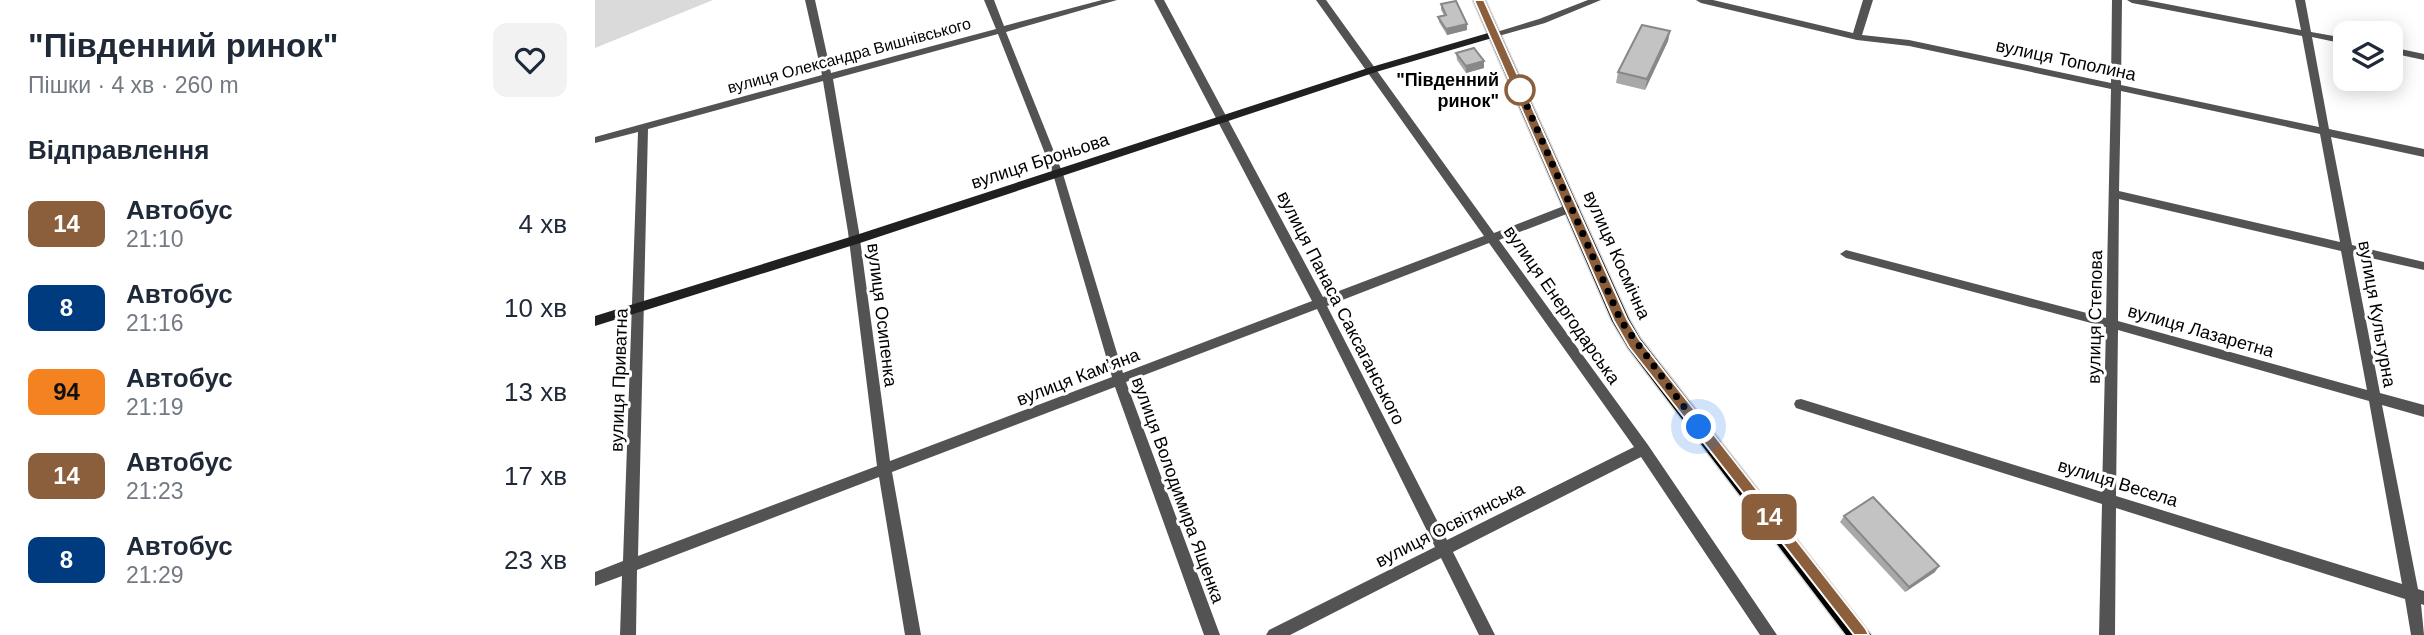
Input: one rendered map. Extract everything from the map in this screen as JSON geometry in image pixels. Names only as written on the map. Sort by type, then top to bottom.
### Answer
[{"type":"main road","name":"вулиця Космічна","points":[[1479,0],[1573,207],[1608,295],[1634,343],[1860,635]]},
{"type":"street","name":"вулиця Осипенка","points":[[810,0],[829,75],[855,240],[885,470],[913,635]]},
{"type":"street","name":"вулиця Володимира Ященка","points":[[989,0],[1058,174],[1119,380],[1212,635]]},
{"type":"street","name":"вулиця Олександра Вишнівського","points":[[595,140],[1112,0]]},
{"type":"street","name":"вулиця Панаса Саксаганського","points":[[1159,0],[1319,302],[1487,635]]},
{"type":"street","name":"вулиця Енергодарська","points":[[1321,0],[1643,449],[1769,635]]},
{"type":"street","points":[[1495,34],[1542,21],[1595,0]]},
{"type":"street","name":"вулиця Тополина","points":[[1701,0],[1857,37],[1909,43],[2424,153]]},
{"type":"street","points":[[1857,37],[1868,0]]},
{"type":"street","name":"вулиця Степова","points":[[2107,635],[2117,0]]},
{"type":"street","points":[[2132,0],[2333,39]]},
{"type":"street","name":"вулиця Культурна","points":[[2300,0],[2374,397],[2418,596],[2419,635]]},
{"type":"street","name":"вулиця Броньова","points":[[595,321],[855,240],[1372,70],[1495,34]]},
{"type":"street","points":[[2403,53],[2424,57]]},
{"type":"street","name":"вулиця Приватна","points":[[628,635],[643,127]]},
{"type":"street","points":[[2114,194],[2424,266]]},
{"type":"street","name":"вулиця Кам’яна","points":[[595,579],[1573,207]]},
{"type":"street","name":"вулиця Лазаретна","points":[[1846,254],[2112,324],[2424,411]]},
{"type":"street","name":"вулиця Весела","points":[[1801,404],[2418,596]]},
{"type":"street","name":"вулиця Освітянська","points":[[1275,635],[1643,449]]},
{"type":"shaded area","points":[[595,0],[713,0],[595,48]]},
{"type":"building","points":[[1456,1],[1467,24],[1446,29],[1438,17],[1446,15],[1441,4]]},
{"type":"building","points":[[1642,25],[1670,31],[1647,79],[1618,72]]},
{"type":"building","points":[[1474,48],[1484,61],[1466,66],[1456,53]]},
{"type":"building","points":[[1873,497],[1939,566],[1909,587],[1844,516]]},
{"type":"bus line","name":"14","points":[[1479,0],[1573,207],[1608,295],[1634,343],[1860,635]]},
{"type":"place","name":"\"Південний ринок\"","points":[[1520,90]]},
{"type":"route","points":[[1520,90],[1516,81],[1621,321],[1634,343],[1699,427]]}]
